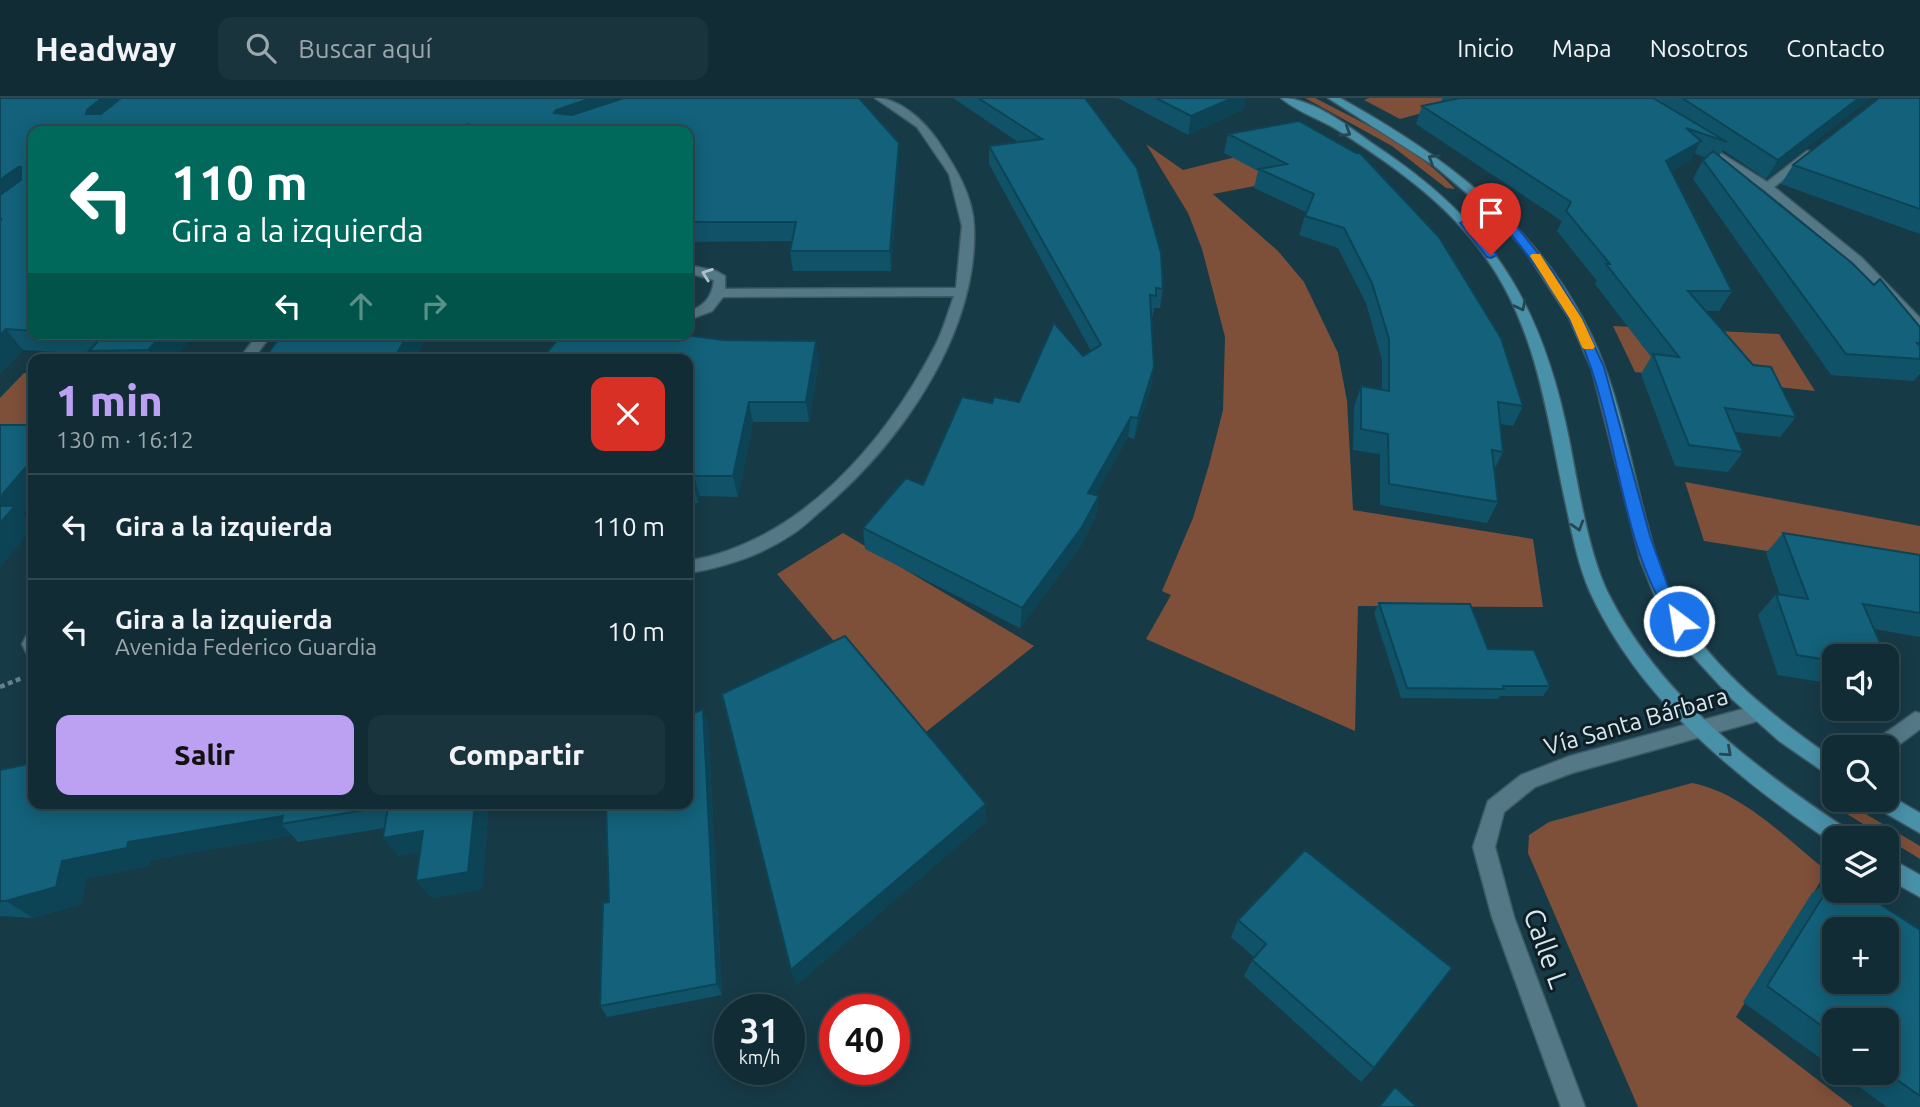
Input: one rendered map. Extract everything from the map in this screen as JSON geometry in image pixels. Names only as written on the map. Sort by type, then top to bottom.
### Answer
[{"type":"street","points":[[693,566],[719,562],[786,531],[848,479],[897,421],[943,345],[962,292],[968,226],[954,174],[920,125],[880,98]]},
{"type":"street","points":[[1286,98],[1304,105],[1378,152],[1436,194],[1466,223],[1504,271],[1530,322],[1556,412],[1573,511],[1598,591],[1626,643],[1702,730],[1798,810],[1824,826]]},
{"type":"street","points":[[1333,98],[1373,120],[1458,175],[1505,220],[1548,272],[1576,319],[1598,367],[1642,536],[1664,599],[1710,665],[1758,713],[1822,762]]},
{"type":"street","points":[[1692,137],[1767,187],[1858,261],[1920,326]]},
{"type":"street","points":[[1767,187],[1819,147]]},
{"type":"street","points":[[1466,223],[1505,220]]},
{"type":"street","points":[[693,270],[712,274],[720,279],[714,303],[706,311],[693,315]]},
{"type":"street","points":[[717,293],[962,292]]},
{"type":"street","points":[[250,354],[260,340]]},
{"type":"street","name":"Vía Santa Bárbara","points":[[1495,807],[1528,781],[1570,765],[1758,713]]},
{"type":"street","points":[[1896,735],[1915,720],[1920,721]]},
{"type":"street","name":"Calle L","points":[[1495,807],[1484,846],[1503,917],[1573,1107]]},
{"type":"street","points":[[1899,811],[1920,824]]},
{"type":"street","points":[[1899,874],[1920,887]]},
{"type":"shaded area","points":[[1305,98],[1315,98],[1389,138],[1425,161],[1455,189],[1446,188],[1392,146]]},
{"type":"shaded area","points":[[1477,98],[1400,119],[1364,100]]},
{"type":"shaded area","points":[[1325,135],[1366,165],[1213,194],[1278,251],[1304,282],[1338,353],[1347,401],[1353,510],[1533,539],[1543,607],[1358,606],[1355,731],[1146,639],[1171,595],[1162,591],[1193,518],[1209,465],[1223,410],[1225,337],[1202,249],[1188,213],[1146,144],[1183,170]]},
{"type":"shaded area","points":[[1613,326],[1779,334],[1815,391],[1635,372]]},
{"type":"shaded area","points":[[24,373],[28,373],[28,440],[0,441],[0,398]]},
{"type":"shaded area","points":[[1685,482],[1920,526],[1920,575],[1704,541]]},
{"type":"shaded area","points":[[843,533],[1034,646],[917,739],[777,574]]},
{"type":"shaded area","points":[[1692,783],[1711,788],[1747,807],[1822,867],[1822,879],[1736,1017],[1853,1107],[1638,1107],[1528,853],[1529,835],[1549,822]]},
{"type":"shaded area","points":[[1844,812],[1862,812],[1886,826],[1866,826]]},
{"type":"shaded area","points":[[1899,834],[1920,846],[1920,859],[1899,846]]},
{"type":"building","points":[[0,98],[102,98],[87,110],[86,114],[101,114],[121,98],[592,98],[554,113],[572,115],[624,98],[859,98],[899,143],[890,251],[790,251],[796,222],[693,222],[693,126],[28,126],[28,331],[6,329],[0,335],[0,195],[21,180],[21,167],[0,180]]},
{"type":"building","points":[[978,98],[1085,98],[1137,168],[1161,253],[1163,289],[1156,288],[1156,296],[1150,295],[1154,367],[1138,418],[1131,417],[1088,493],[1099,496],[1082,527],[1022,608],[863,528],[906,478],[923,485],[962,397],[992,403],[994,397],[1019,402],[1054,323],[1083,356],[1101,345],[989,146],[1042,139]]},
{"type":"building","points":[[1156,98],[1232,98],[1191,116]]},
{"type":"building","points":[[1460,98],[1653,98],[1727,142],[1686,128],[1701,141],[1666,161],[1732,291],[1688,291],[1753,365],[1771,367],[1796,417],[1725,408],[1743,452],[1689,445],[1653,354],[1679,357],[1606,264],[1610,264],[1566,211],[1571,202],[1422,106]]},
{"type":"building","points":[[1682,98],[1859,98],[1778,160]]},
{"type":"building","points":[[1879,98],[1920,98],[1920,209],[1793,165]]},
{"type":"building","points":[[1299,121],[1360,153],[1439,237],[1501,338],[1523,406],[1498,402],[1503,452],[1492,450],[1498,502],[1389,484],[1388,434],[1361,429],[1361,386],[1389,391],[1389,339],[1372,283],[1344,228],[1305,216],[1314,194],[1259,169],[1287,164],[1228,134]]},
{"type":"building","points":[[1713,151],[1852,263],[1874,285],[1880,279],[1920,327],[1920,343],[1917,343],[1920,346],[1920,359],[1846,354],[1703,160]]},
{"type":"building","points":[[693,336],[723,340],[816,341],[806,402],[749,402],[733,476],[694,476],[693,482],[693,354],[546,354],[557,340],[693,340]]},
{"type":"building","points":[[99,340],[157,340],[148,350],[89,351]]},
{"type":"building","points":[[278,340],[405,340],[397,354],[268,354]]},
{"type":"building","points":[[0,425],[28,425],[28,465],[0,497]]},
{"type":"building","points":[[0,506],[15,506],[0,523]]},
{"type":"building","points":[[1783,533],[1920,555],[1920,613],[1863,604],[1881,644],[1822,644],[1822,659],[1797,655],[1776,594],[1808,599]]},
{"type":"building","points":[[1379,603],[1470,604],[1488,649],[1534,650],[1550,686],[1503,686],[1504,689],[1407,688]]},
{"type":"building","points":[[845,636],[986,804],[791,970],[722,694]]},
{"type":"building","points":[[703,709],[717,984],[600,1006],[603,903],[609,902],[606,809],[693,809],[693,714]]},
{"type":"building","points":[[28,764],[28,809],[370,809],[281,824],[283,816],[128,842],[127,848],[62,861],[56,887],[0,901],[0,770]]},
{"type":"building","points":[[388,809],[474,809],[468,872],[416,881],[423,831],[383,838]]},
{"type":"building","points":[[1305,850],[1452,968],[1374,1068],[1252,960],[1266,944],[1238,920]]},
{"type":"building","points":[[1822,898],[1822,903],[1878,903],[1920,930],[1920,1096],[1899,1081],[1899,1008],[1822,1008],[1822,1026],[1767,986]]},
{"type":"building","points":[[1395,1087],[1417,1107],[1379,1107]]},
{"type":"slow traffic","points":[[1536,256],[1576,319],[1589,347]]},
{"type":"route","points":[[1491,255],[1466,223],[1505,220],[1548,272],[1576,319],[1598,367],[1642,536],[1664,599],[1679,621]]}]
